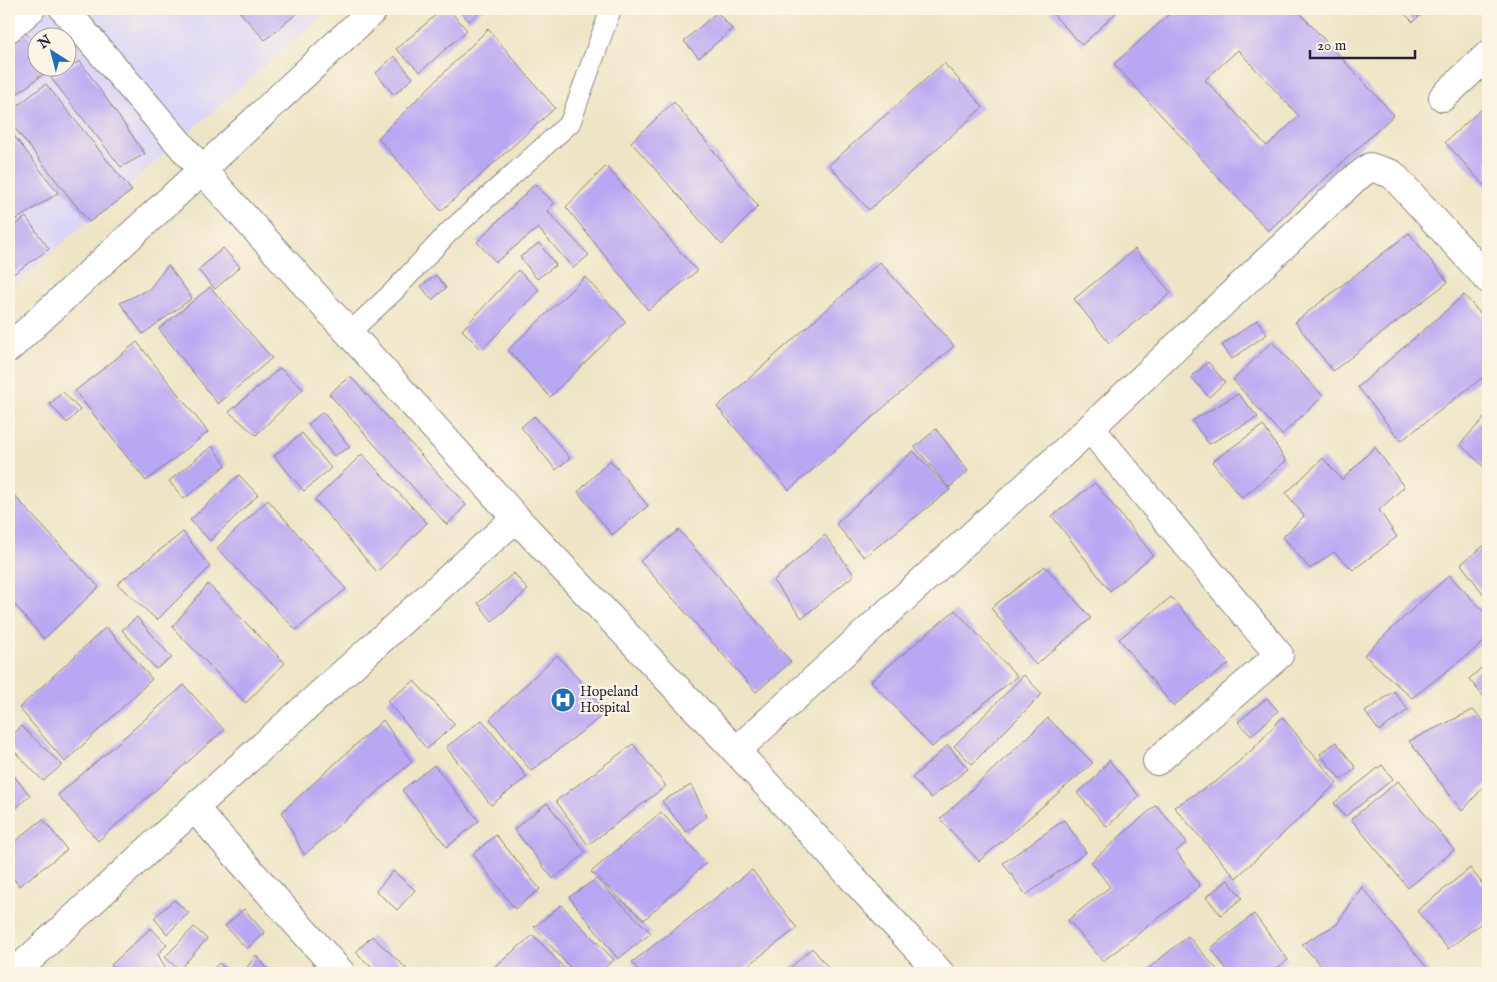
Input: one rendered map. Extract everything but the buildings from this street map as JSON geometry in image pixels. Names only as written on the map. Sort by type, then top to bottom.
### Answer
[{"type":"street","points":[[9,28],[31,9]]},
{"type":"street","points":[[64,9],[202,170],[516,518],[736,750],[940,973]]},
{"type":"street","points":[[9,348],[374,9]]},
{"type":"street","points":[[1443,97],[1488,55]]},
{"type":"street","points":[[736,750],[800,694],[1090,428],[1353,180],[1370,167],[1392,174],[1488,279]]},
{"type":"street","points":[[1090,428],[1279,655],[1157,761]]},
{"type":"street","points":[[14,973],[516,518]]},
{"type":"street","points":[[194,808],[341,973]]},
{"type":"lane","points":[[350,332],[393,292],[449,232],[570,123],[611,9]]},
{"type":"shaded area","points":[[9,9],[330,9],[9,290]]},
{"type":"place","name":"Hopeland Hospital","points":[[563,700]]}]
